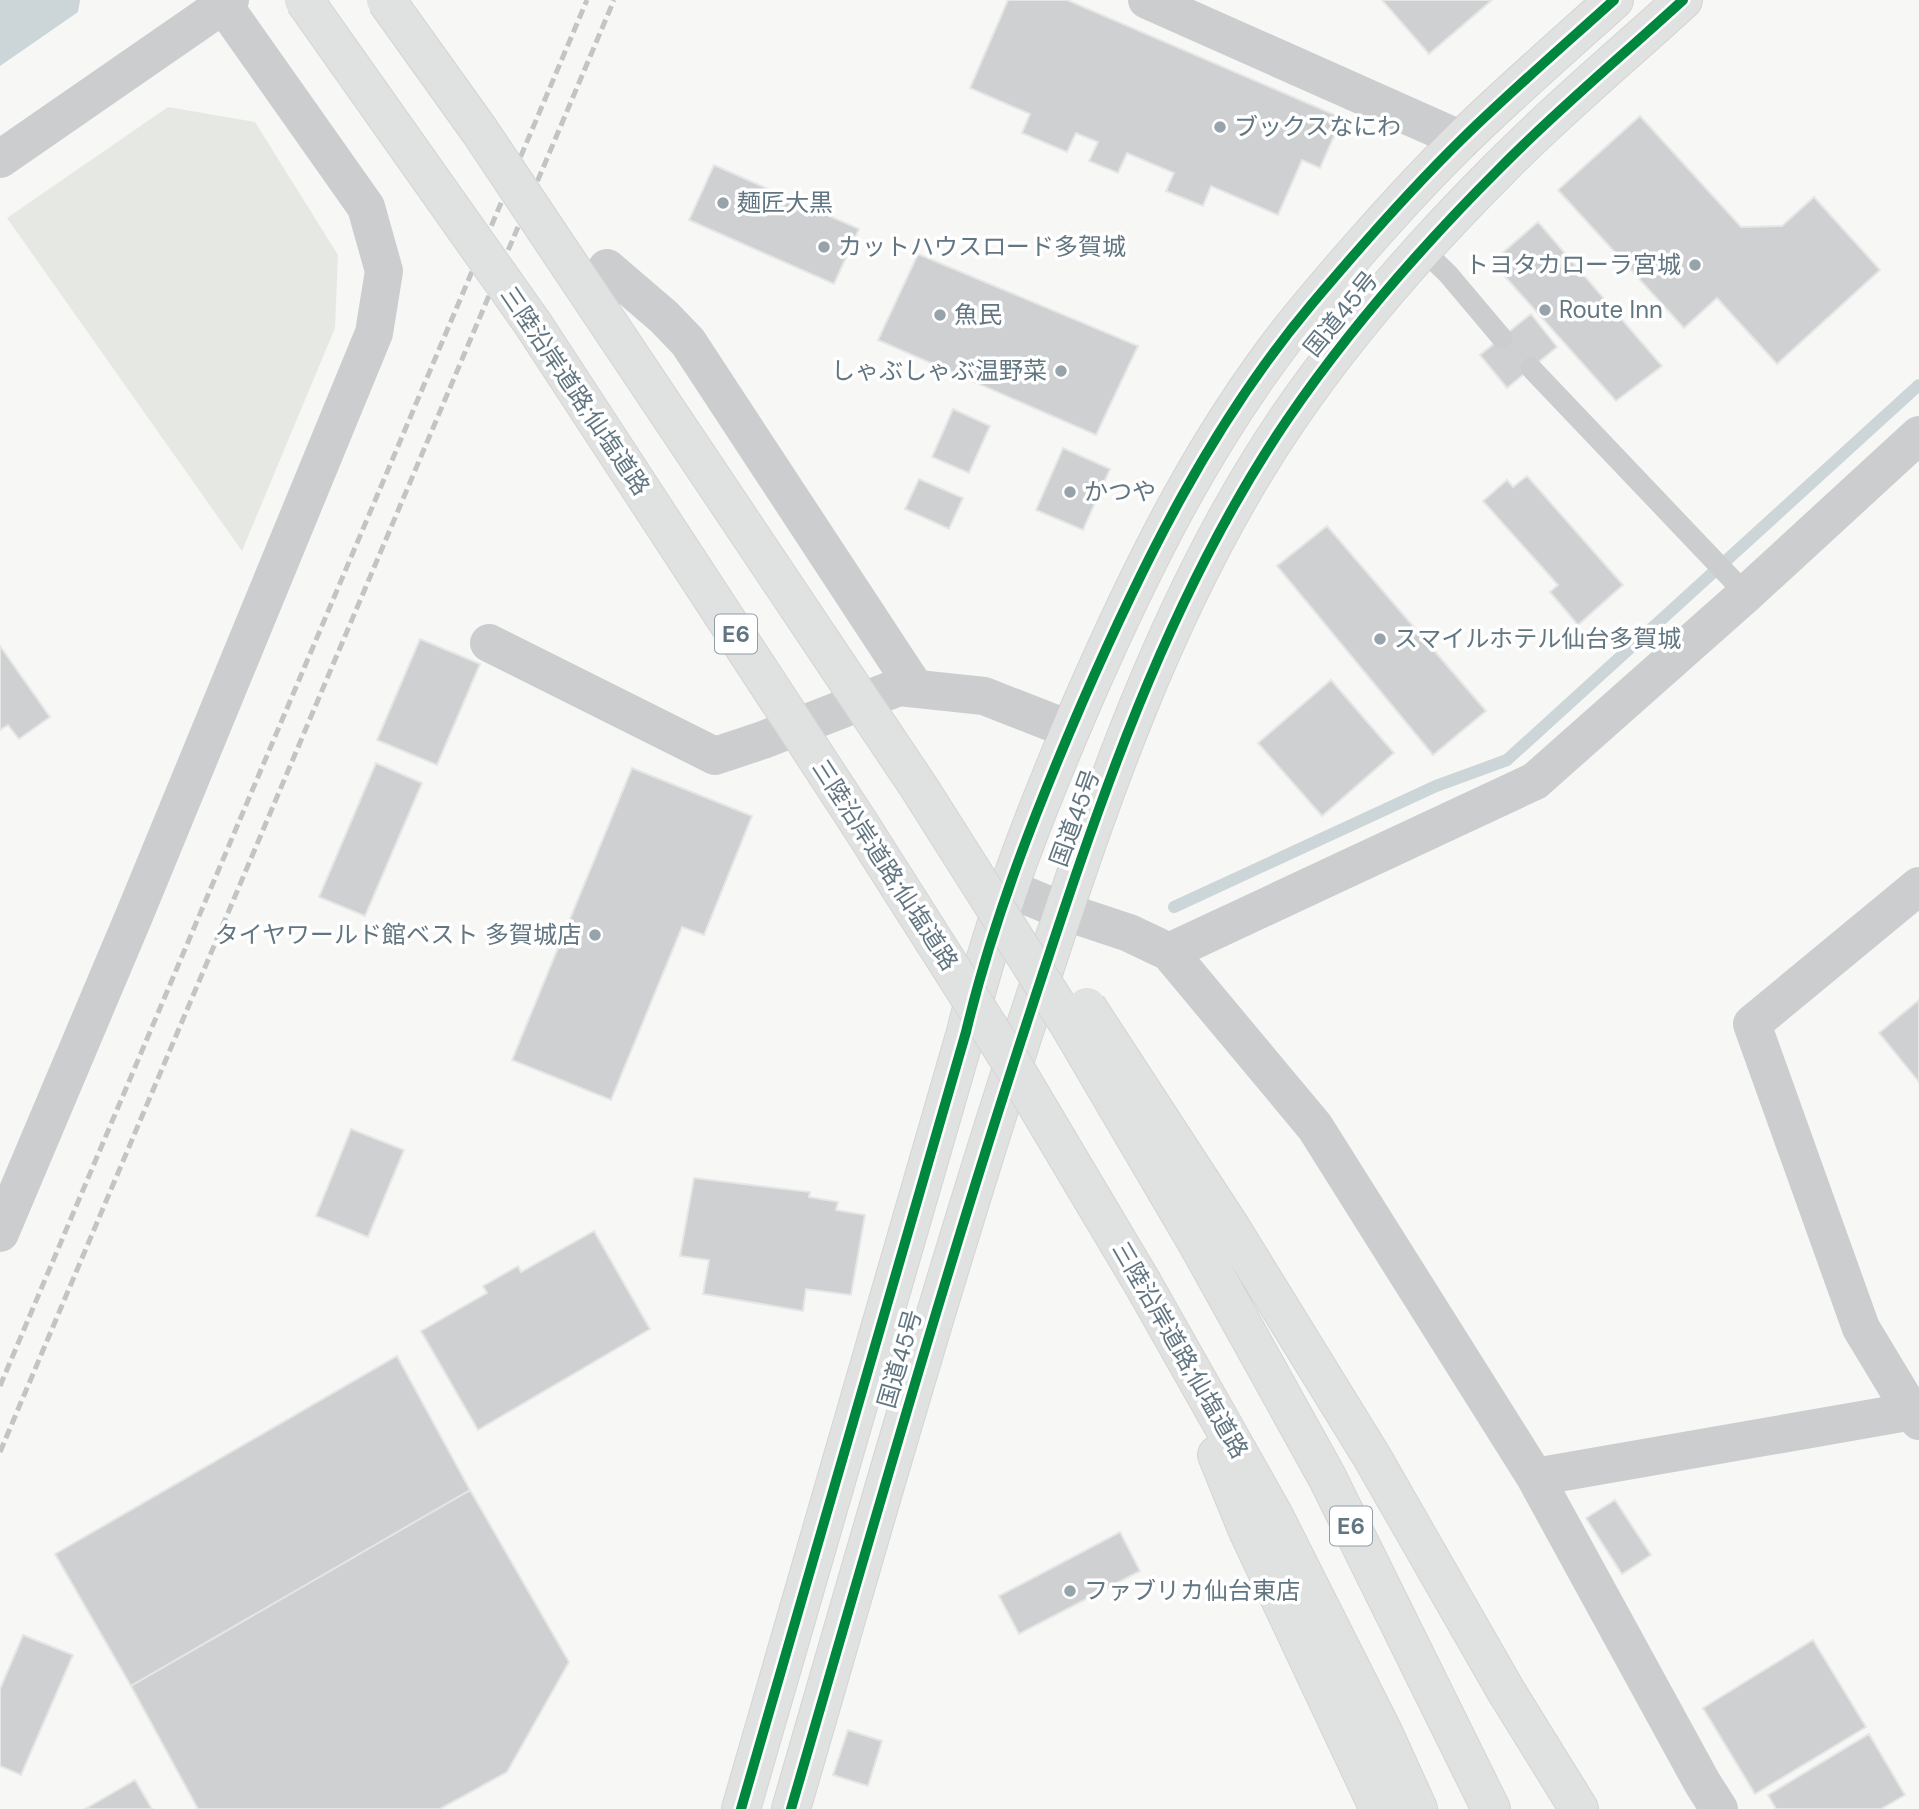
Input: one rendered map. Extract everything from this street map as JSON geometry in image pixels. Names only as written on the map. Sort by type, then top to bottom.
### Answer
[{"type":"highway","name":"三陸沿岸道路;仙塩道路","points":[[304,0],[533,324],[859,823],[1014,1067],[1150,1296],[1273,1514],[1383,1732],[1418,1809]]},
{"type":"highway","points":[[386,0],[479,130],[920,789],[1088,1009],[1216,1238],[1371,1457],[1506,1691],[1579,1809]]},
{"type":"highway","name":"国道45号","points":[[741,1809],[966,1032],[981,969],[1008,888],[1070,730],[1132,591],[1181,495],[1242,398],[1310,307],[1403,201],[1462,140],[1614,0]]},
{"type":"highway","name":"国道45号","points":[[791,1809],[965,1212],[1063,911],[1163,645],[1222,527],[1285,423],[1354,326],[1503,164],[1683,0]]},
{"type":"highway","name":"E6","points":[[1216,1238],[1327,1477],[1492,1809]]},
{"type":"highway","points":[[1150,1296],[1248,1531],[1379,1809]]},
{"type":"street","points":[[1147,0],[1462,140]]},
{"type":"street","points":[[0,159],[224,2],[366,207],[384,271],[374,333],[0,1233]]},
{"type":"street","points":[[607,268],[664,317],[688,342],[915,688]]},
{"type":"street","points":[[1170,952],[1535,781],[1919,435]]},
{"type":"street","points":[[489,643],[715,756],[899,687],[984,696],[1070,730]]},
{"type":"street","points":[[1535,1477],[1916,1414],[1861,1328],[1752,1024],[1919,886]]},
{"type":"street","points":[[1008,888],[1063,911],[1129,933],[1170,952],[1315,1127],[1535,1477],[1719,1809]]},
{"type":"lane","points":[[1422,249],[1448,274],[1502,338]]},
{"type":"lane","points":[[1531,368],[1744,591]]},
{"type":"shaded area","points":[[0,0],[80,0],[78,12],[0,66]]},
{"type":"shaded area","points":[[168,107],[255,122],[338,255],[335,328],[242,551],[7,218]]},
{"type":"building","points":[[1008,0],[1067,0],[1342,118],[1320,168],[1302,160],[1278,215],[1211,186],[1203,206],[1166,191],[1174,173],[1127,153],[1118,173],[1089,161],[1098,142],[1076,133],[1067,152],[1022,133],[1030,114],[970,88]]},
{"type":"building","points":[[1382,0],[1492,0],[1429,54]]},
{"type":"building","points":[[1640,116],[1741,227],[1782,226],[1814,197],[1880,270],[1777,364],[1717,298],[1684,328],[1558,190]]},
{"type":"building","points":[[714,165],[859,229],[834,284],[689,220]]},
{"type":"building","points":[[1538,222],[1662,366],[1616,401],[1492,262]]},
{"type":"building","points":[[918,254],[1138,346],[1096,435],[878,340]]},
{"type":"building","points":[[1531,314],[1557,347],[1507,388],[1480,355]]},
{"type":"building","points":[[953,409],[990,426],[969,473],[932,457]]},
{"type":"building","points":[[1063,448],[1110,469],[1083,530],[1036,510]]},
{"type":"building","points":[[1527,476],[1623,585],[1578,625],[1550,592],[1558,585],[1483,501],[1507,480],[1513,487]]},
{"type":"building","points":[[919,479],[963,498],[949,529],[905,509]]},
{"type":"building","name":"スマイルホテル仙台多賀城","points":[[1327,526],[1486,711],[1433,755],[1277,566]]},
{"type":"building","points":[[420,639],[480,664],[437,765],[377,740]]},
{"type":"building","points":[[0,646],[50,717],[19,739],[8,725],[0,730]]},
{"type":"building","points":[[1331,680],[1394,753],[1322,816],[1258,743]]},
{"type":"building","points":[[376,763],[422,783],[365,916],[319,897]]},
{"type":"building","points":[[632,768],[752,816],[704,935],[682,927],[611,1100],[512,1060]]},
{"type":"building","points":[[1919,1000],[1919,1082],[1879,1033]]},
{"type":"building","points":[[351,1129],[404,1150],[368,1237],[316,1216]]},
{"type":"building","points":[[694,1178],[810,1192],[809,1197],[838,1202],[836,1210],[865,1215],[851,1295],[806,1289],[803,1311],[703,1294],[709,1260],[680,1256]]},
{"type":"building","points":[[594,1231],[650,1329],[478,1430],[421,1331],[487,1293],[483,1286],[518,1266],[521,1272]]},
{"type":"building","points":[[397,1356],[470,1490],[131,1686],[55,1554]]},
{"type":"building","points":[[470,1490],[569,1662],[507,1772],[440,1809],[198,1809],[131,1686]]},
{"type":"building","points":[[1615,1500],[1651,1555],[1622,1574],[1586,1518]]},
{"type":"building","points":[[1120,1532],[1140,1571],[1019,1634],[999,1596]]},
{"type":"building","points":[[23,1635],[73,1655],[21,1775],[0,1766],[0,1689]]},
{"type":"building","points":[[1813,1640],[1866,1727],[1755,1794],[1703,1708]]},
{"type":"building","points":[[848,1730],[882,1741],[868,1786],[833,1775]]},
{"type":"building","points":[[1869,1734],[1905,1795],[1881,1809],[1776,1809],[1768,1795]]},
{"type":"building","points":[[135,1780],[152,1809],[85,1809]]},
{"type":"waterway","points":[[1174,907],[1436,786],[1507,760],[1919,385]]},
{"type":"railway","points":[[0,1386],[587,0]]},
{"type":"railway","points":[[0,1452],[614,0]]},
{"type":"cycle path","points":[[741,1809],[1002,906],[1048,784],[1130,598],[1211,446],[1275,350],[1311,305],[1442,159],[1614,0]]},
{"type":"cycle path","points":[[791,1809],[936,1313],[1054,939],[1137,709],[1205,560],[1244,489],[1287,420],[1335,353],[1388,289],[1471,197],[1522,146],[1683,0]]},
{"type":"place","name":"ブックスなにわ","points":[[1220,127]]},
{"type":"place","name":"麺匠大黒","points":[[723,203]]},
{"type":"place","name":"カットハウスロード多賀城","points":[[824,247]]},
{"type":"place","name":"トヨタカローラ宮城","points":[[1695,265]]},
{"type":"place","name":"Route Inn","points":[[1545,310]]},
{"type":"place","name":"魚民","points":[[940,315]]},
{"type":"place","name":"しゃぶしゃぶ温野菜","points":[[1061,371]]},
{"type":"place","name":"かつや","points":[[1070,492]]},
{"type":"place","name":"スマイルホテル仙台多賀城","points":[[1380,639]]},
{"type":"place","name":"タイヤワールド館ベスト 多賀城店","points":[[595,935]]},
{"type":"place","name":"ファブリカ仙台東店","points":[[1070,1591]]}]
